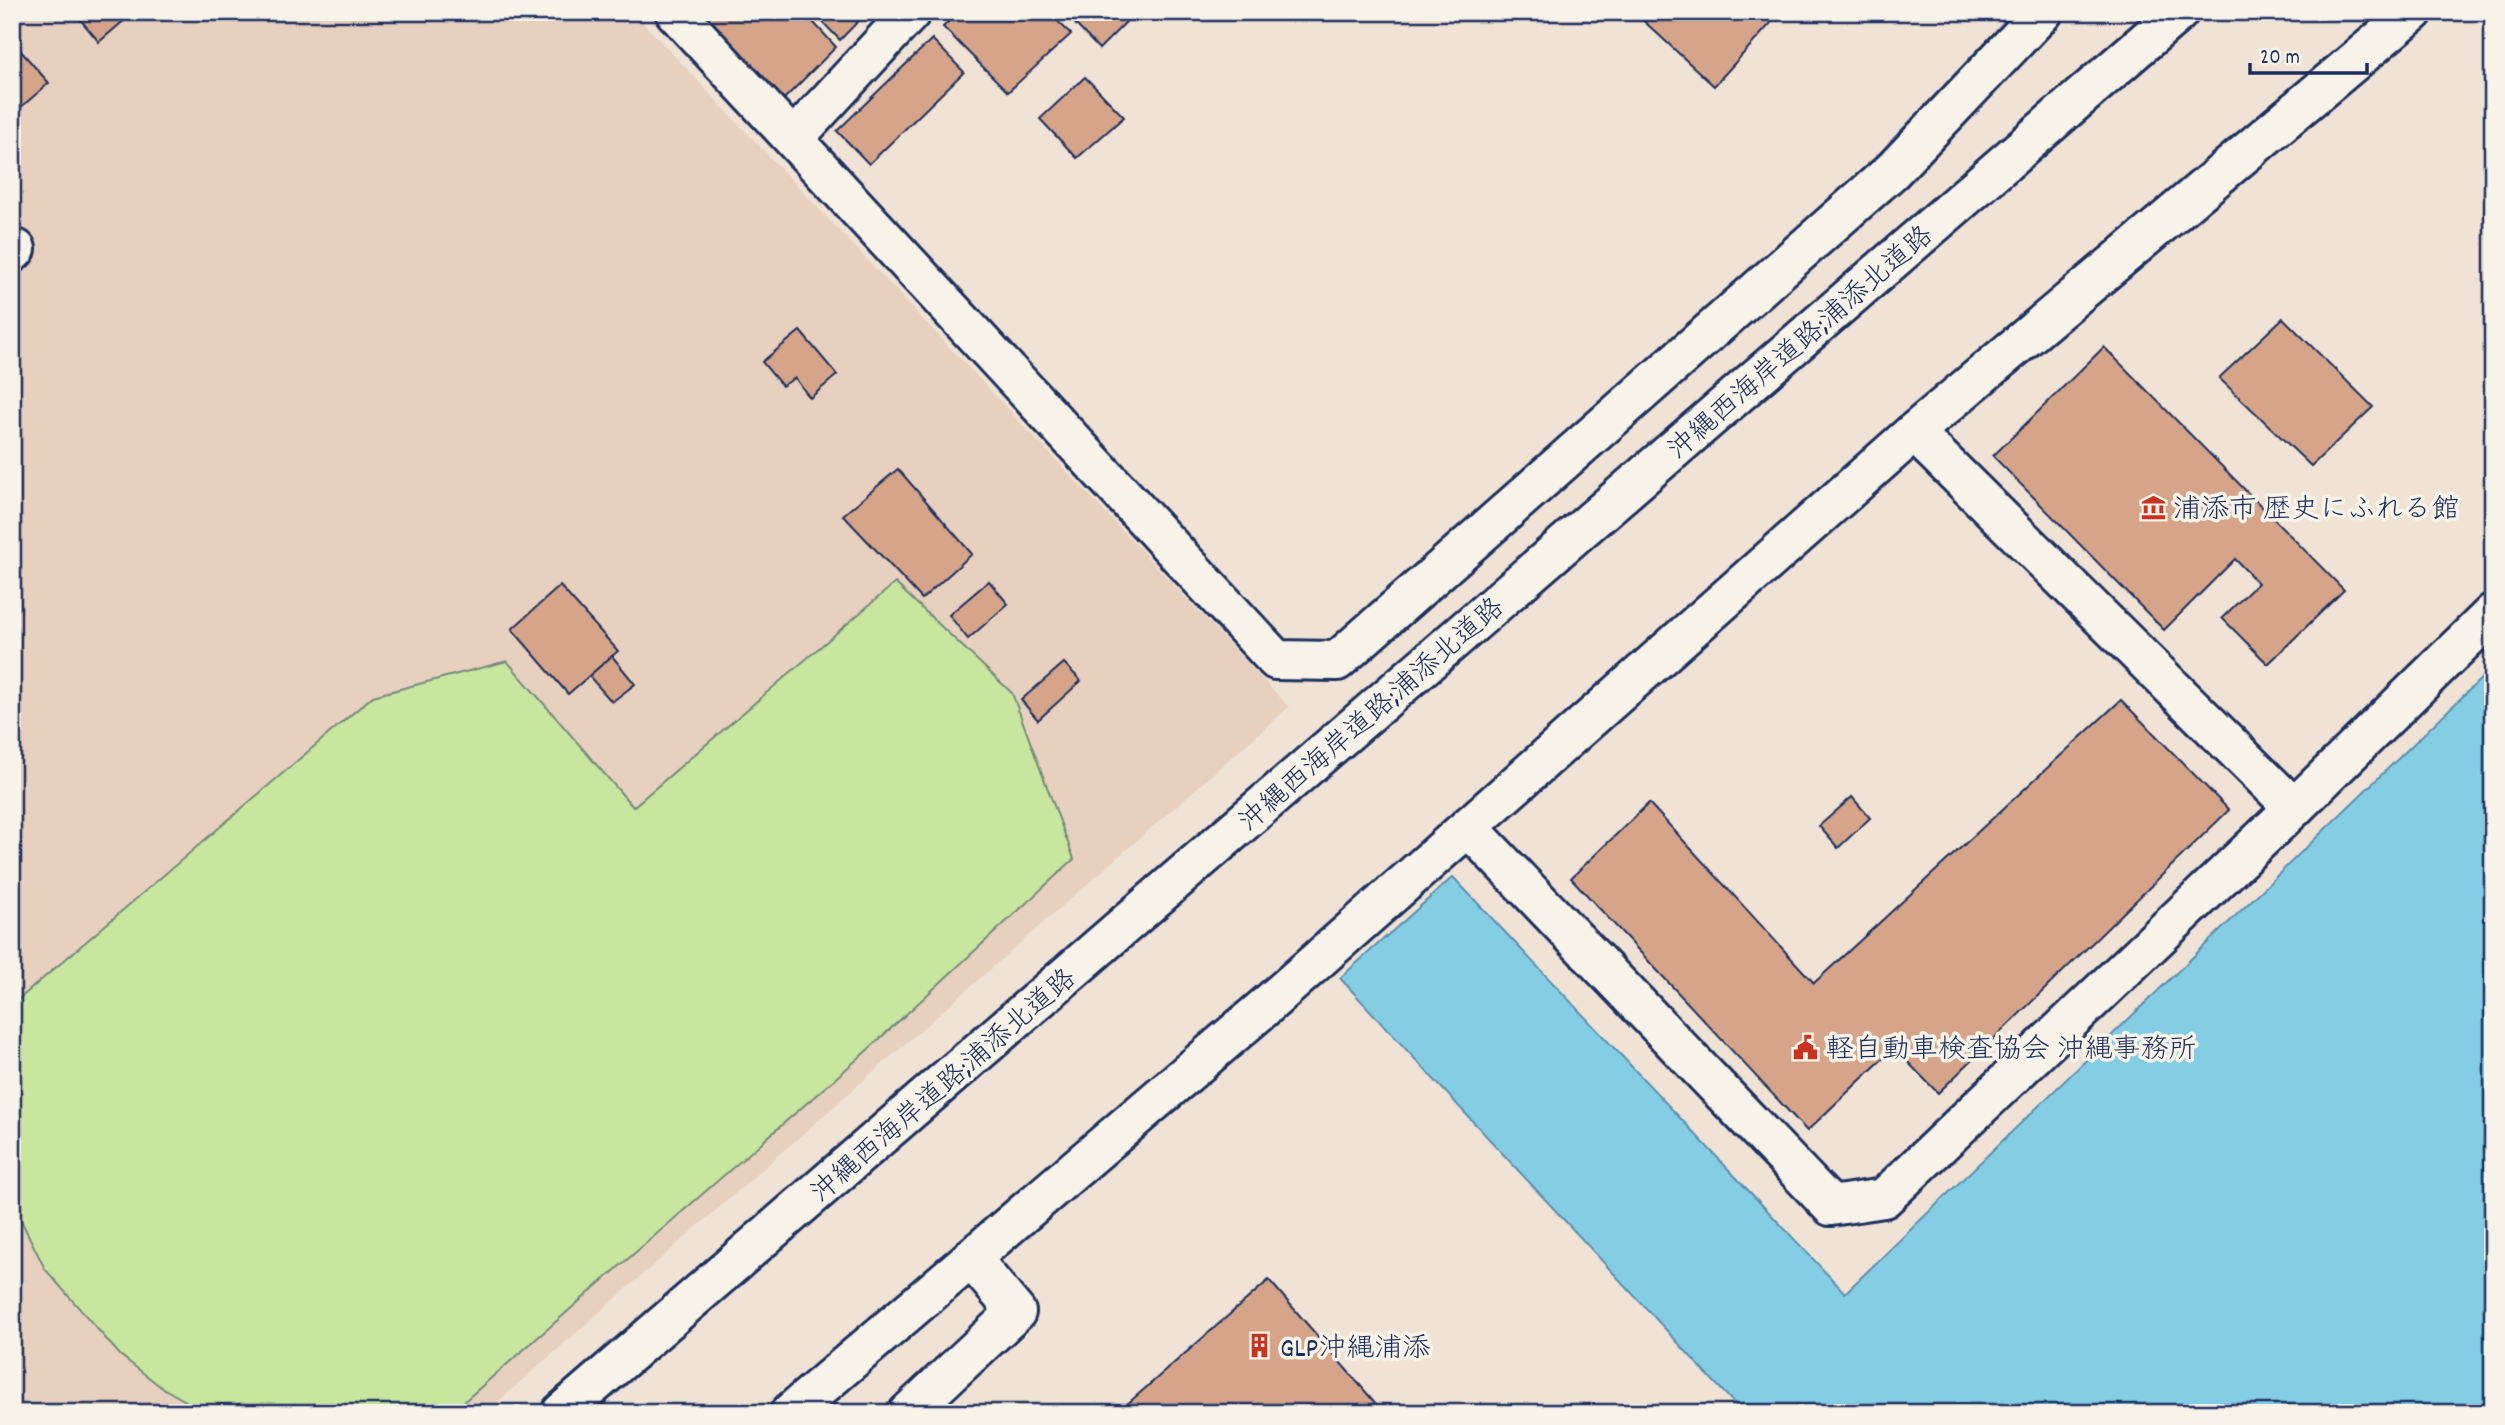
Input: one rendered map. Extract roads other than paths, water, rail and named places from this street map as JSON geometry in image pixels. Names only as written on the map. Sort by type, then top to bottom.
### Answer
[{"type":"main road","points":[[675,12],[1276,660],[1337,661],[1892,171],[2043,12]]},
{"type":"main road","points":[[794,138],[911,12]]},
{"type":"main road","name":"沖縄西海岸道路;浦添北道路","points":[[561,1413],[2179,12]]},
{"type":"main road","points":[[790,1413],[1266,1006],[1914,432],[2413,12]]},
{"type":"main road","points":[[1914,432],[2294,808]]},
{"type":"main road","points":[[1469,828],[1831,1206],[1884,1198],[2294,808],[2493,612]]},
{"type":"main road","points":[[908,1413],[1016,1312],[971,1258]]},
{"type":"water","points":[[2493,667],[2493,1413],[1743,1413],[1340,978],[1453,877],[1845,1293]]},
{"type":"place","name":"浦添市 歴史にふれる館","points":[[2153,507]]},
{"type":"place","name":"軽自動車検査協会 沖縄事務所","points":[[1806,1047]]},
{"type":"place","name":"GLP沖縄浦添","points":[[1260,1346]]}]
